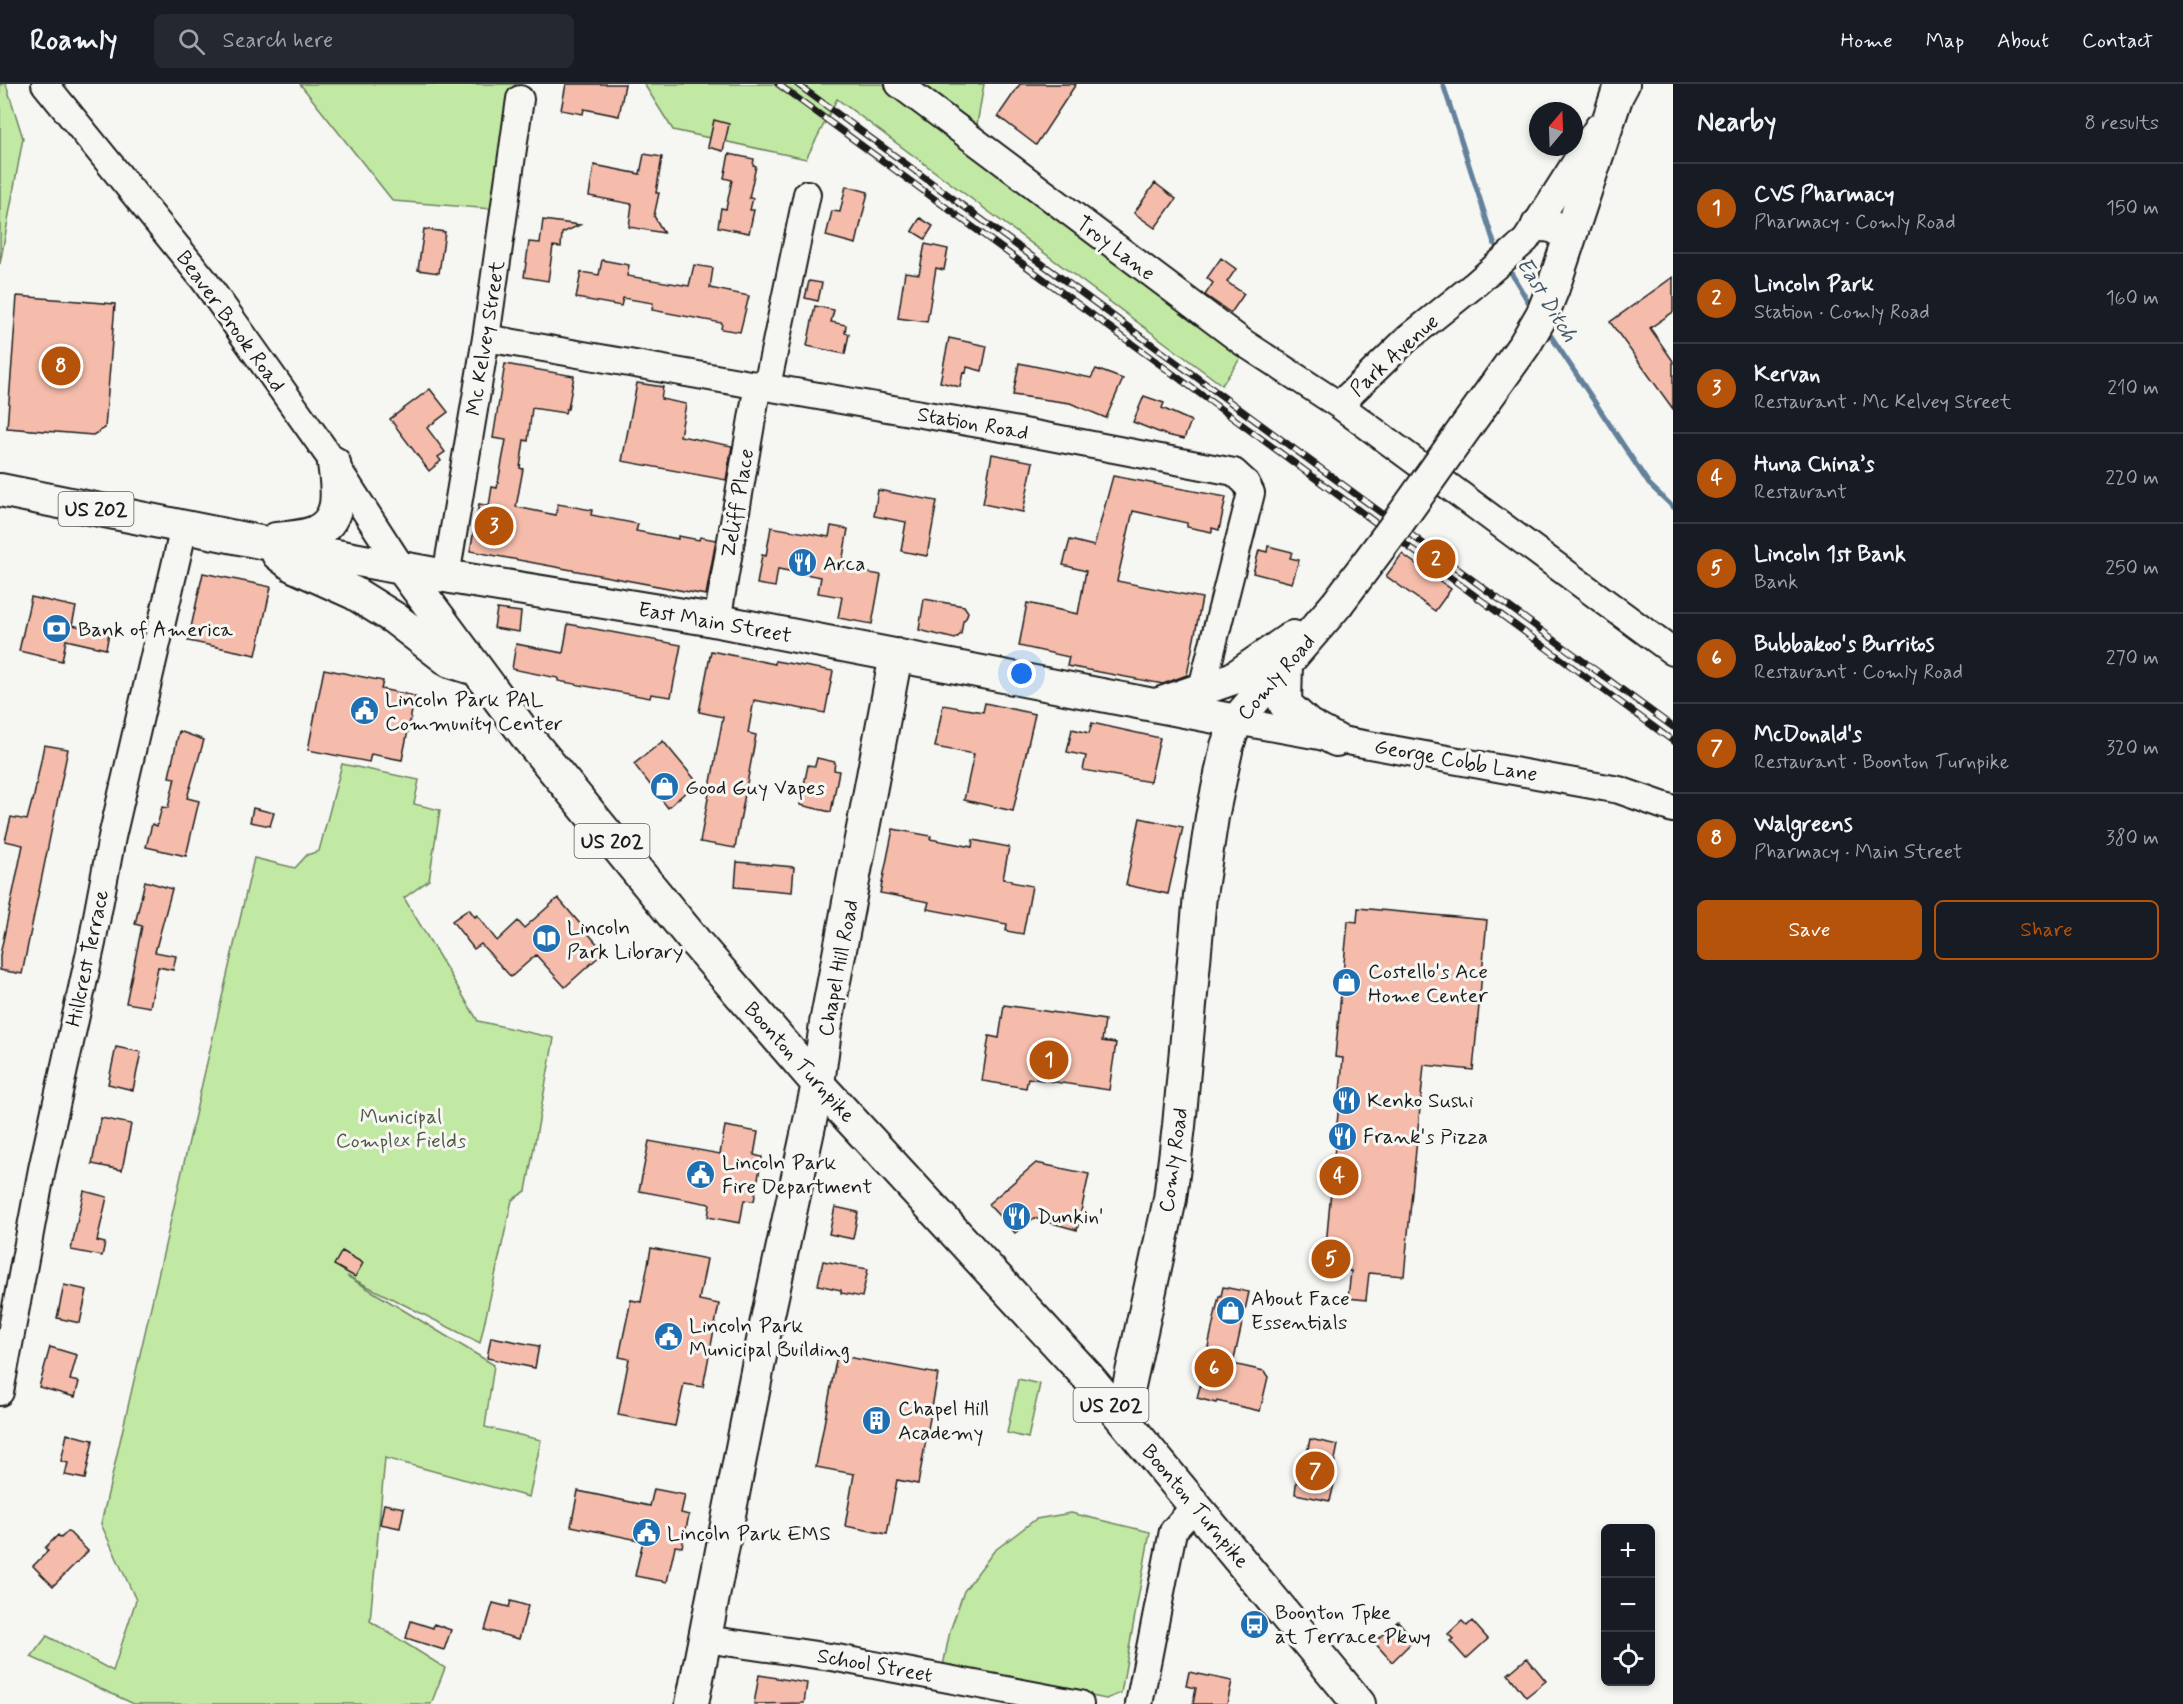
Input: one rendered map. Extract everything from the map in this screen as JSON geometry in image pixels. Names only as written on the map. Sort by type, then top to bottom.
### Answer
[{"type":"main road","name":"Comly Road","points":[[1122,1418],[1170,1199],[1200,895],[1217,792],[1227,746],[1236,721],[1337,604],[1525,344],[1543,313],[1553,288],[1620,90]]},
{"type":"main road","points":[[1538,225],[1552,225],[1560,229],[1568,242]]},
{"type":"main road","points":[[260,542],[312,534],[329,521],[336,511],[338,498],[334,463]]},
{"type":"main road","name":"US 202","points":[[0,490],[188,528]]},
{"type":"main road","name":"East Main Street","points":[[188,528],[446,576],[717,621],[1236,721]]},
{"type":"main road","name":"US 202","points":[[260,542],[294,566],[331,582],[394,618],[450,661],[476,669]]},
{"type":"main road","name":"Boonton Turnpike","points":[[402,568],[528,738],[648,886],[818,1084],[1088,1377],[1359,1704]]},
{"type":"main road","points":[[1154,705],[1234,678],[1337,604]]},
{"type":"main road","name":"Chapel Hill Road","points":[[692,1704],[768,1315],[818,1084],[826,1023],[853,892],[896,655]]},
{"type":"main road","points":[[1286,663],[1285,704],[1308,725],[1336,740]]},
{"type":"street","name":"Beaver Brook Road","points":[[45,84],[204,280],[334,463],[402,568]]},
{"type":"street","name":"Troy Lane","points":[[899,84],[1244,343],[1339,405]]},
{"type":"street","name":"Park Avenue","points":[[1620,90],[1538,225],[1526,240],[1407,339],[1339,405],[1673,652]]},
{"type":"street","name":"Mc Kelvey Street","points":[[446,576],[486,338],[520,99]]},
{"type":"street","name":"Zeliff Place","points":[[717,621],[763,385],[807,194]]},
{"type":"street","name":"Station Road","points":[[486,338],[763,385],[1234,472],[1246,483],[1251,493],[1202,688]]},
{"type":"street","name":"Hillcrest Terrace","points":[[0,1392],[42,1169],[90,954],[112,837],[188,528]]},
{"type":"street","name":"George Cobb Lane","points":[[1236,721],[1619,790],[1673,809]]},
{"type":"street","points":[[1138,1704],[1173,1532],[1195,1506]]},
{"type":"street","name":"School Street","points":[[705,1639],[837,1658],[1080,1704]]},
{"type":"green space","points":[[0,84],[6,84],[23,138],[0,264]]},
{"type":"green space","points":[[300,84],[516,84],[505,210],[393,201]]},
{"type":"green space","points":[[644,84],[984,84],[974,142],[1246,350],[1222,385],[837,99],[806,159],[673,130]]},
{"type":"green space","name":"Municipal Complex Fields","points":[[342,764],[419,780],[414,804],[440,810],[429,880],[404,898],[478,1021],[554,1038],[526,1191],[512,1200],[480,1343],[347,1276],[494,1365],[485,1427],[541,1440],[529,1497],[385,1458],[370,1621],[445,1668],[431,1704],[134,1704],[31,1657],[47,1636],[113,1671],[136,1600],[101,1524],[254,858],[295,868],[307,855],[319,851]]},
{"type":"green space","points":[[1018,1379],[1040,1384],[1028,1438],[1007,1433]]},
{"type":"green space","points":[[1071,1513],[1150,1532],[1121,1693],[1106,1699],[943,1666],[950,1631],[964,1591],[994,1551],[1036,1519]]},
{"type":"building","points":[[566,84],[625,84],[619,116],[584,109],[583,114],[561,110]]},
{"type":"building","points":[[1020,84],[1076,84],[1036,145],[998,116]]},
{"type":"building","points":[[714,120],[729,124],[723,151],[708,147]]},
{"type":"building","points":[[644,154],[662,157],[656,193],[659,193],[654,216],[664,233],[629,227],[632,204],[589,196],[594,165],[640,174]]},
{"type":"building","points":[[729,154],[754,159],[753,165],[756,166],[749,198],[753,198],[750,210],[754,210],[749,233],[718,227],[721,208],[726,209],[732,180],[724,178]]},
{"type":"building","points":[[1155,183],[1176,199],[1155,228],[1134,213]]},
{"type":"building","points":[[846,186],[868,192],[856,244],[826,236],[832,211],[840,212]]},
{"type":"building","points":[[920,218],[933,226],[925,239],[912,231]]},
{"type":"building","points":[[543,220],[580,225],[562,233],[561,247],[553,246],[548,281],[524,277],[529,242],[540,243]]},
{"type":"building","points":[[424,229],[445,232],[439,273],[418,270]]},
{"type":"building","points":[[925,244],[948,249],[944,270],[936,268],[927,322],[898,318],[905,272],[919,274]]},
{"type":"building","points":[[1221,258],[1236,269],[1227,282],[1244,294],[1231,313],[1205,295],[1213,283],[1207,278]]},
{"type":"building","points":[[602,260],[629,265],[627,276],[689,286],[694,265],[713,268],[710,288],[749,296],[740,332],[721,329],[722,323],[652,310],[653,303],[623,298],[621,306],[576,298],[581,272],[599,275]]},
{"type":"building","points":[[1673,277],[1673,312],[1650,328],[1673,361],[1673,409],[1610,322]]},
{"type":"building","points":[[809,281],[822,283],[818,301],[805,298]]},
{"type":"building","points":[[17,296],[115,304],[105,428],[93,435],[7,428]]},
{"type":"building","points":[[815,306],[834,310],[831,322],[846,325],[845,333],[849,334],[845,354],[807,346]]},
{"type":"building","points":[[949,338],[987,346],[982,371],[967,367],[966,373],[963,372],[960,387],[940,382]]},
{"type":"building","points":[[1019,363],[1091,378],[1096,369],[1123,379],[1106,418],[1070,403],[1013,395]]},
{"type":"building","points":[[505,364],[574,376],[568,409],[565,413],[532,408],[528,441],[524,440],[520,468],[523,469],[516,507],[556,515],[558,504],[592,510],[591,515],[638,524],[636,531],[678,539],[678,536],[716,540],[706,595],[470,551],[479,504],[489,506],[492,487],[497,488],[506,440],[493,438]]},
{"type":"building","points":[[637,383],[663,387],[661,399],[686,404],[680,436],[732,446],[726,480],[622,461]]},
{"type":"building","points":[[430,389],[448,412],[427,428],[445,452],[438,457],[441,461],[429,471],[390,419]]},
{"type":"building","points":[[1144,396],[1164,403],[1162,408],[1191,421],[1184,439],[1166,435],[1133,422]]},
{"type":"building","points":[[992,454],[1033,462],[1023,512],[983,504]]},
{"type":"building","points":[[1113,476],[1226,497],[1219,530],[1212,528],[1212,532],[1187,527],[1187,523],[1133,511],[1117,581],[1202,598],[1187,675],[1163,684],[1067,666],[1069,657],[1019,646],[1027,603],[1078,614],[1086,571],[1063,565],[1070,540],[1094,546]]},
{"type":"building","points":[[878,490],[937,501],[927,556],[901,551],[906,522],[874,516]]},
{"type":"building","name":"Arca","points":[[831,526],[848,529],[841,568],[881,575],[872,624],[838,618],[842,597],[818,593],[821,577],[778,569],[775,587],[757,584],[762,555],[766,556],[771,527],[829,537]]},
{"type":"building","points":[[1268,546],[1292,552],[1290,558],[1299,560],[1292,583],[1253,573],[1259,550],[1267,552]]},
{"type":"building","points":[[1402,554],[1451,589],[1435,611],[1386,576]]},
{"type":"building","points":[[203,573],[271,587],[256,655],[188,641]]},
{"type":"building","name":"Bank of America","points":[[31,597],[76,607],[72,625],[109,633],[106,649],[66,640],[62,661],[19,651]]},
{"type":"building","points":[[924,599],[964,606],[968,612],[963,621],[961,634],[955,639],[919,630]]},
{"type":"building","points":[[497,609],[521,612],[519,632],[494,628]]},
{"type":"building","points":[[568,624],[681,645],[671,697],[651,694],[650,698],[558,681],[558,678],[512,669],[516,644],[563,653]]},
{"type":"building","points":[[711,651],[775,664],[775,661],[833,671],[825,713],[754,700],[748,733],[756,735],[735,848],[700,842],[723,717],[699,712]]},
{"type":"building","name":"Lincoln Park PAL Community Center","points":[[324,669],[383,681],[381,689],[415,696],[402,760],[371,754],[369,762],[308,750]]},
{"type":"building","points":[[985,703],[1035,714],[1013,811],[964,800],[974,754],[935,747],[943,705],[983,712]]},
{"type":"building","points":[[1092,723],[1160,738],[1150,782],[1083,770],[1086,756],[1067,752],[1072,729],[1089,733]]},
{"type":"building","points":[[179,731],[204,740],[187,798],[199,801],[186,856],[146,847],[152,824],[157,826],[162,807],[168,808],[175,778],[169,777]]},
{"type":"building","points":[[663,741],[697,782],[668,808],[634,764]]},
{"type":"building","points":[[44,745],[68,749],[22,974],[0,970],[0,955],[23,845],[5,841],[11,817],[27,820]]},
{"type":"building","points":[[817,758],[835,762],[834,770],[839,771],[831,812],[800,805],[808,765],[815,766]]},
{"type":"building","points":[[253,808],[274,813],[270,826],[250,822]]},
{"type":"building","points":[[1140,818],[1183,827],[1168,894],[1126,885]]},
{"type":"building","points":[[893,829],[972,847],[973,840],[1009,847],[1003,879],[1032,886],[1023,934],[1006,931],[1007,924],[927,909],[929,902],[880,893]]},
{"type":"building","points":[[737,862],[794,867],[792,892],[735,887]]},
{"type":"building","points":[[145,881],[172,889],[155,952],[176,956],[173,970],[158,967],[150,1007],[126,1003],[142,926],[135,924]]},
{"type":"building","name":"Lincoln Park Library","points":[[558,898],[604,952],[565,987],[536,955],[511,977],[481,944],[474,949],[452,921],[469,909],[475,917],[477,915],[497,941],[518,921],[524,928]]},
{"type":"building","points":[[1358,908],[1487,920],[1473,1070],[1424,1065],[1404,1276],[1369,1273],[1366,1300],[1348,1298],[1351,1271],[1324,1268],[1343,1058],[1335,1057],[1348,921],[1357,922]]},
{"type":"building","points":[[1004,1005],[1105,1020],[1102,1041],[1116,1043],[1109,1090],[1028,1078],[1026,1088],[982,1081],[989,1036],[999,1038]]},
{"type":"building","points":[[116,1047],[141,1052],[133,1090],[108,1084]]},
{"type":"building","points":[[101,1118],[131,1124],[122,1170],[92,1164]]},
{"type":"building","name":"Lincoln Park Fire Department","points":[[725,1126],[758,1132],[754,1155],[762,1157],[754,1201],[744,1200],[740,1223],[708,1217],[710,1204],[639,1191],[649,1141],[720,1154]]},
{"type":"building","points":[[1036,1163],[1089,1174],[1077,1230],[1034,1218],[1015,1233],[988,1204]]},
{"type":"building","points":[[84,1191],[107,1197],[97,1241],[105,1243],[102,1256],[71,1250]]},
{"type":"building","points":[[835,1207],[858,1212],[853,1239],[829,1234]]},
{"type":"building","name":"Lincoln Park Municipal Building","points":[[651,1248],[707,1259],[699,1300],[719,1304],[703,1387],[684,1384],[675,1426],[618,1415],[629,1359],[619,1357],[631,1300],[641,1302]]},
{"type":"building","points":[[342,1251],[363,1263],[355,1277],[334,1265]]},
{"type":"building","points":[[823,1261],[868,1269],[862,1297],[818,1285]]},
{"type":"building","points":[[64,1285],[87,1290],[80,1323],[57,1318]]},
{"type":"building","points":[[1223,1287],[1249,1292],[1233,1364],[1264,1371],[1268,1377],[1260,1411],[1197,1398],[1210,1348],[1208,1347],[1219,1296],[1221,1296]]},
{"type":"building","points":[[491,1337],[539,1346],[535,1368],[487,1358]]},
{"type":"building","points":[[50,1347],[77,1355],[70,1380],[79,1382],[75,1397],[39,1387]]},
{"type":"building","name":"Chapel Hill Academy","points":[[837,1355],[938,1374],[918,1484],[897,1480],[887,1534],[845,1526],[854,1474],[816,1467]]},
{"type":"building","points":[[67,1434],[93,1440],[85,1479],[65,1475],[68,1463],[61,1461]]},
{"type":"building","points":[[1310,1439],[1338,1445],[1332,1474],[1336,1475],[1330,1501],[1295,1494],[1298,1466],[1304,1468]]},
{"type":"building","name":"Lincoln Park EMS","points":[[654,1489],[685,1495],[681,1513],[689,1515],[682,1547],[675,1546],[667,1582],[635,1576],[643,1541],[571,1526],[578,1491],[650,1506]]},
{"type":"building","points":[[384,1504],[404,1508],[400,1528],[380,1524]]},
{"type":"building","points":[[68,1531],[88,1551],[53,1586],[33,1566],[48,1551],[45,1548],[58,1535],[61,1538]]},
{"type":"building","points":[[511,1601],[528,1606],[519,1639],[485,1630],[493,1603],[509,1607]]},
{"type":"building","points":[[411,1621],[433,1628],[434,1624],[451,1630],[444,1650],[406,1638]]},
{"type":"building","points":[[1398,1621],[1414,1640],[1392,1662],[1374,1642]]},
{"type":"building","points":[[1462,1621],[1467,1626],[1472,1621],[1488,1639],[1466,1659],[1450,1641],[1453,1639],[1448,1634]]},
{"type":"building","points":[[1527,1658],[1546,1681],[1526,1697],[1508,1674]]},
{"type":"building","points":[[1189,1672],[1232,1681],[1227,1704],[1193,1704],[1196,1688],[1186,1686]]},
{"type":"building","points":[[759,1675],[807,1683],[804,1703],[754,1704]]},
{"type":"waterway","name":"East Ditch","points":[[1443,84],[1494,243],[1500,253]]},
{"type":"waterway","name":"East Ditch","points":[[1507,266],[1533,310]]},
{"type":"waterway","name":"East Ditch","points":[[1547,330],[1649,484],[1673,507]]},
{"type":"railway","points":[[778,84],[1673,741]]},
{"type":"railway","points":[[797,84],[1673,727]]},
{"type":"place","name":"Walgreens","points":[[61,366]]},
{"type":"place","name":"Kervan","points":[[494,526]]},
{"type":"place","name":"Lincoln Park","points":[[1436,559]]},
{"type":"place","name":"Arca","points":[[802,563]]},
{"type":"place","name":"Bank of America","points":[[57,629]]},
{"type":"place","name":"Lincoln Park PAL Community Center","points":[[364,711]]},
{"type":"place","name":"Good Guy Vapes","points":[[664,787]]},
{"type":"place","name":"Lincoln Park Library","points":[[546,939]]},
{"type":"place","name":"Costello's Ace Home Center","points":[[1347,983]]},
{"type":"place","name":"CVS Pharmacy","points":[[1049,1060]]},
{"type":"place","name":"Kenko Sushi","points":[[1346,1100]]},
{"type":"place","name":"Frank's Pizza","points":[[1342,1136]]},
{"type":"place","name":"Lincoln Park Fire Department","points":[[701,1174]]},
{"type":"place","name":"Huna China’s","points":[[1339,1176]]},
{"type":"place","name":"Dunkin'","points":[[1016,1216]]},
{"type":"place","name":"Lincoln 1st Bank","points":[[1331,1259]]},
{"type":"place","name":"About Face Essentials","points":[[1230,1310]]},
{"type":"place","name":"Lincoln Park Municipal Building","points":[[668,1337]]},
{"type":"place","name":"Bubbakoo's Burritos","points":[[1214,1368]]},
{"type":"place","name":"Chapel Hill Academy","points":[[877,1420]]},
{"type":"place","name":"McDonald's","points":[[1315,1471]]},
{"type":"place","name":"Lincoln Park EMS","points":[[646,1533]]},
{"type":"place","name":"Boonton Tpke at Terrace Pkwy","points":[[1254,1624]]}]
